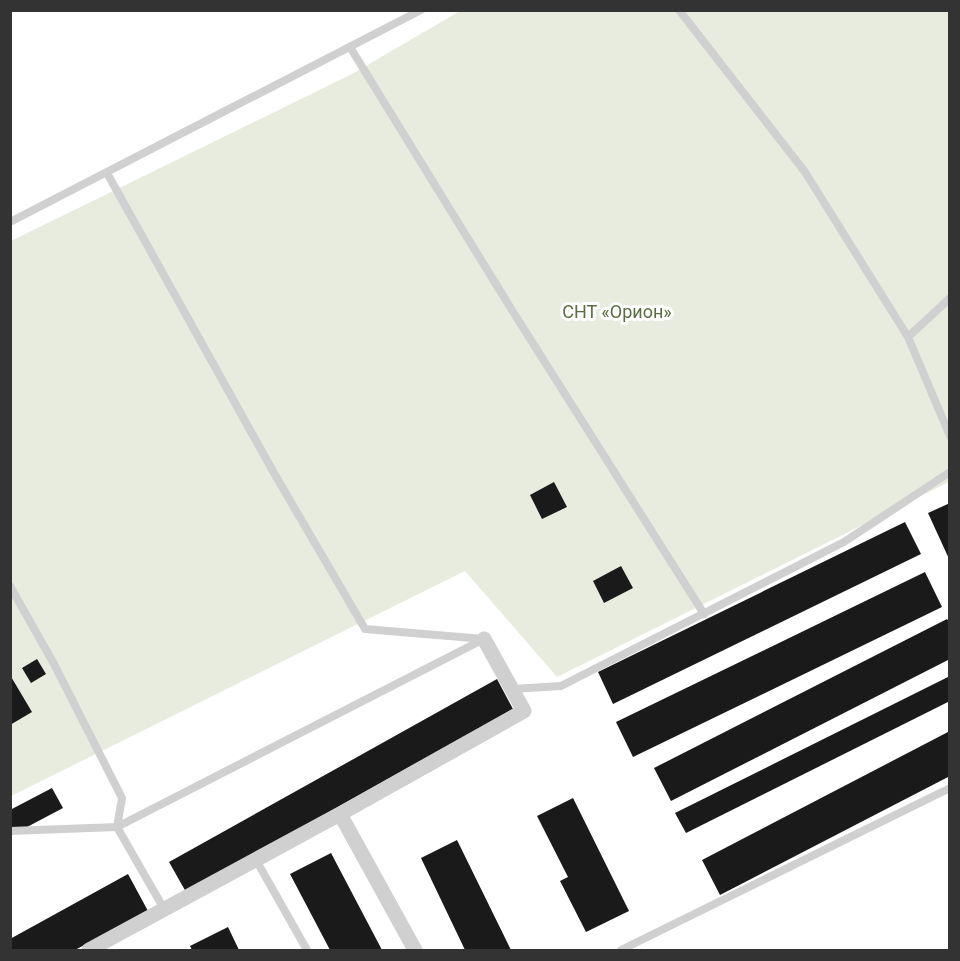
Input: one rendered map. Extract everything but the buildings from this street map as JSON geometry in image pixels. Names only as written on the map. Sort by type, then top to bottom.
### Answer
[{"type":"street","points":[[89,951],[524,711],[484,639]]},
{"type":"street","points":[[340,814],[415,951]]},
{"type":"lane","points":[[10,222],[422,10]]},
{"type":"lane","points":[[679,10],[805,172],[908,338],[950,436]]},
{"type":"lane","points":[[350,47],[516,317],[704,614]]},
{"type":"lane","points":[[106,173],[268,463],[365,629],[484,639]]},
{"type":"lane","points":[[908,338],[950,298]]},
{"type":"lane","points":[[512,689],[561,686],[844,542],[950,472]]},
{"type":"lane","points":[[10,586],[54,664],[122,798],[117,827],[164,909]]},
{"type":"lane","points":[[10,831],[117,827],[484,639]]},
{"type":"lane","points":[[621,951],[950,788]]},
{"type":"lane","points":[[256,860],[307,951]]},
{"type":"green space","name":"СНТ «Орион»","points":[[460,11],[949,11],[949,482],[557,677],[465,571],[11,796],[11,241],[352,74]]}]
